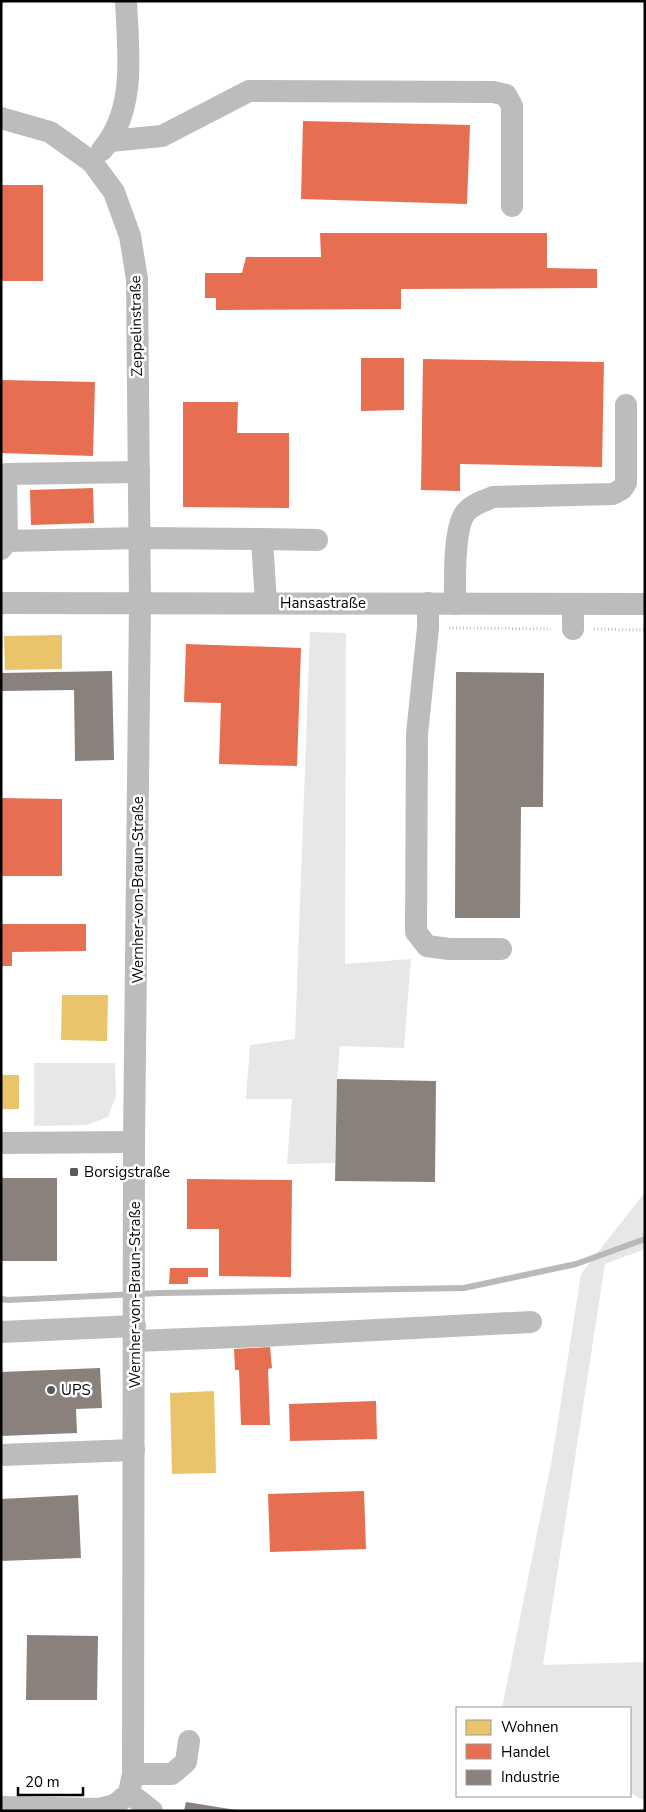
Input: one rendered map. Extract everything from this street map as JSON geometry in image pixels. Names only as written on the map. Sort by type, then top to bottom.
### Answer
[{"type":"street","points":[[92,162],[110,140],[125,104],[128,67],[126,1]]},
{"type":"street","points":[[110,140],[162,136],[249,91],[493,92],[506,95],[512,106],[512,206]]},
{"type":"street","name":"Zeppelinstraße","points":[[1,118],[50,132],[92,162],[114,192],[130,236],[137,279],[140,603]]},
{"type":"street","points":[[455,604],[459,526],[466,512],[478,503],[493,497],[613,494],[622,489],[626,483],[626,405]]},
{"type":"street","points":[[139,472],[6,474],[4,545],[140,538],[317,540]]},
{"type":"street","points":[[262,539],[266,603]]},
{"type":"street","name":"Hansastraße","points":[[1,602],[645,604]]},
{"type":"street","name":"Wernher-von-Braun-Straße","points":[[131,1784],[135,1326],[134,1142],[140,603]]},
{"type":"street","points":[[428,603],[428,628],[417,734],[416,932],[427,946],[449,949],[501,949]]},
{"type":"street","points":[[573,604],[573,629]]},
{"type":"street","points":[[1,1143],[134,1142]]},
{"type":"street","points":[[1,1332],[135,1326],[262,1336],[531,1322]]},
{"type":"street","points":[[1,1455],[134,1450]]},
{"type":"street","points":[[7,1801],[99,1810],[115,1805],[131,1784],[172,1774],[186,1762],[189,1741]]},
{"type":"street","points":[[131,1784],[152,1811]]},
{"type":"shaded area","points":[[310,632],[346,633],[345,964],[411,959],[404,1048],[340,1046],[337,1079],[335,1163],[287,1164],[292,1099],[246,1099],[250,1045],[295,1039]]},
{"type":"shaded area","points":[[34,1063],[115,1063],[116,1096],[108,1117],[87,1125],[34,1126]]},
{"type":"shaded area","points":[[645,1192],[645,1249],[605,1264],[543,1665],[645,1662],[645,1801],[631,1794],[631,1707],[502,1707],[552,1459],[581,1274]]},
{"type":"building: Wohnen","points":[[62,635],[62,669],[5,670],[4,636]]},
{"type":"building: Wohnen","points":[[62,995],[108,995],[107,1041],[61,1040]]},
{"type":"building: Wohnen","points":[[1,1075],[19,1075],[19,1109],[1,1109]]},
{"type":"building: Wohnen","points":[[214,1391],[216,1473],[172,1474],[170,1393]]},
{"type":"building: Handel","points":[[303,121],[470,125],[467,204],[301,199]]},
{"type":"building: Handel","points":[[1,185],[43,185],[43,281],[1,281]]},
{"type":"building: Handel","points":[[320,233],[547,233],[547,268],[597,269],[597,288],[401,289],[401,309],[216,310],[216,298],[205,298],[205,273],[242,273],[246,257],[321,257]]},
{"type":"building: Handel","points":[[361,358],[404,358],[404,410],[361,411]]},
{"type":"building: Handel","points":[[423,359],[604,362],[602,467],[460,464],[460,491],[421,490]]},
{"type":"building: Handel","points":[[1,380],[95,382],[93,456],[1,453]]},
{"type":"building: Handel","points":[[183,402],[238,402],[237,433],[289,433],[289,508],[183,507]]},
{"type":"building: Handel","points":[[93,488],[94,523],[31,525],[30,490]]},
{"type":"building: Handel","points":[[186,644],[301,648],[297,766],[219,764],[221,703],[184,702]]},
{"type":"building: Handel","points":[[1,798],[62,799],[62,876],[1,876]]},
{"type":"building: Handel","points":[[1,924],[86,924],[86,951],[12,952],[12,966],[1,966]]},
{"type":"building: Handel","points":[[187,1179],[292,1180],[291,1277],[219,1276],[219,1229],[187,1229]]},
{"type":"building: Handel","points":[[170,1268],[208,1268],[208,1277],[188,1277],[188,1284],[169,1284]]},
{"type":"building: Handel","points":[[270,1347],[272,1368],[268,1369],[270,1425],[241,1425],[239,1370],[235,1370],[234,1349]]},
{"type":"building: Handel","points":[[376,1401],[377,1439],[290,1441],[289,1404]]},
{"type":"building: Handel","points":[[364,1491],[366,1549],[270,1552],[268,1494]]},
{"type":"building: Industrie","points":[[112,671],[114,760],[75,761],[74,690],[1,691],[1,673]]},
{"type":"building: Industrie","points":[[456,672],[544,673],[543,807],[521,807],[520,918],[455,918]]},
{"type":"building: Industrie","points":[[337,1079],[436,1081],[435,1182],[335,1181]]},
{"type":"building: Industrie","points":[[1,1178],[57,1178],[57,1261],[1,1261]]},
{"type":"building: Industrie","name":"UPS","points":[[100,1368],[102,1408],[76,1409],[77,1433],[1,1436],[1,1372]]},
{"type":"building: Industrie","points":[[78,1495],[81,1558],[1,1561],[1,1499]]},
{"type":"building: Industrie","points":[[27,1635],[98,1636],[97,1700],[26,1700]]},
{"type":"building: Industrie","points":[[186,1802],[236,1810],[236,1811],[184,1811]]},
{"type":"waterway","points":[[1,1299],[160,1293],[464,1288],[576,1264],[645,1239]]},
{"type":"place","name":"Borsigstraße","points":[[74,1172]]},
{"type":"place","name":"UPS","points":[[51,1390]]}]
